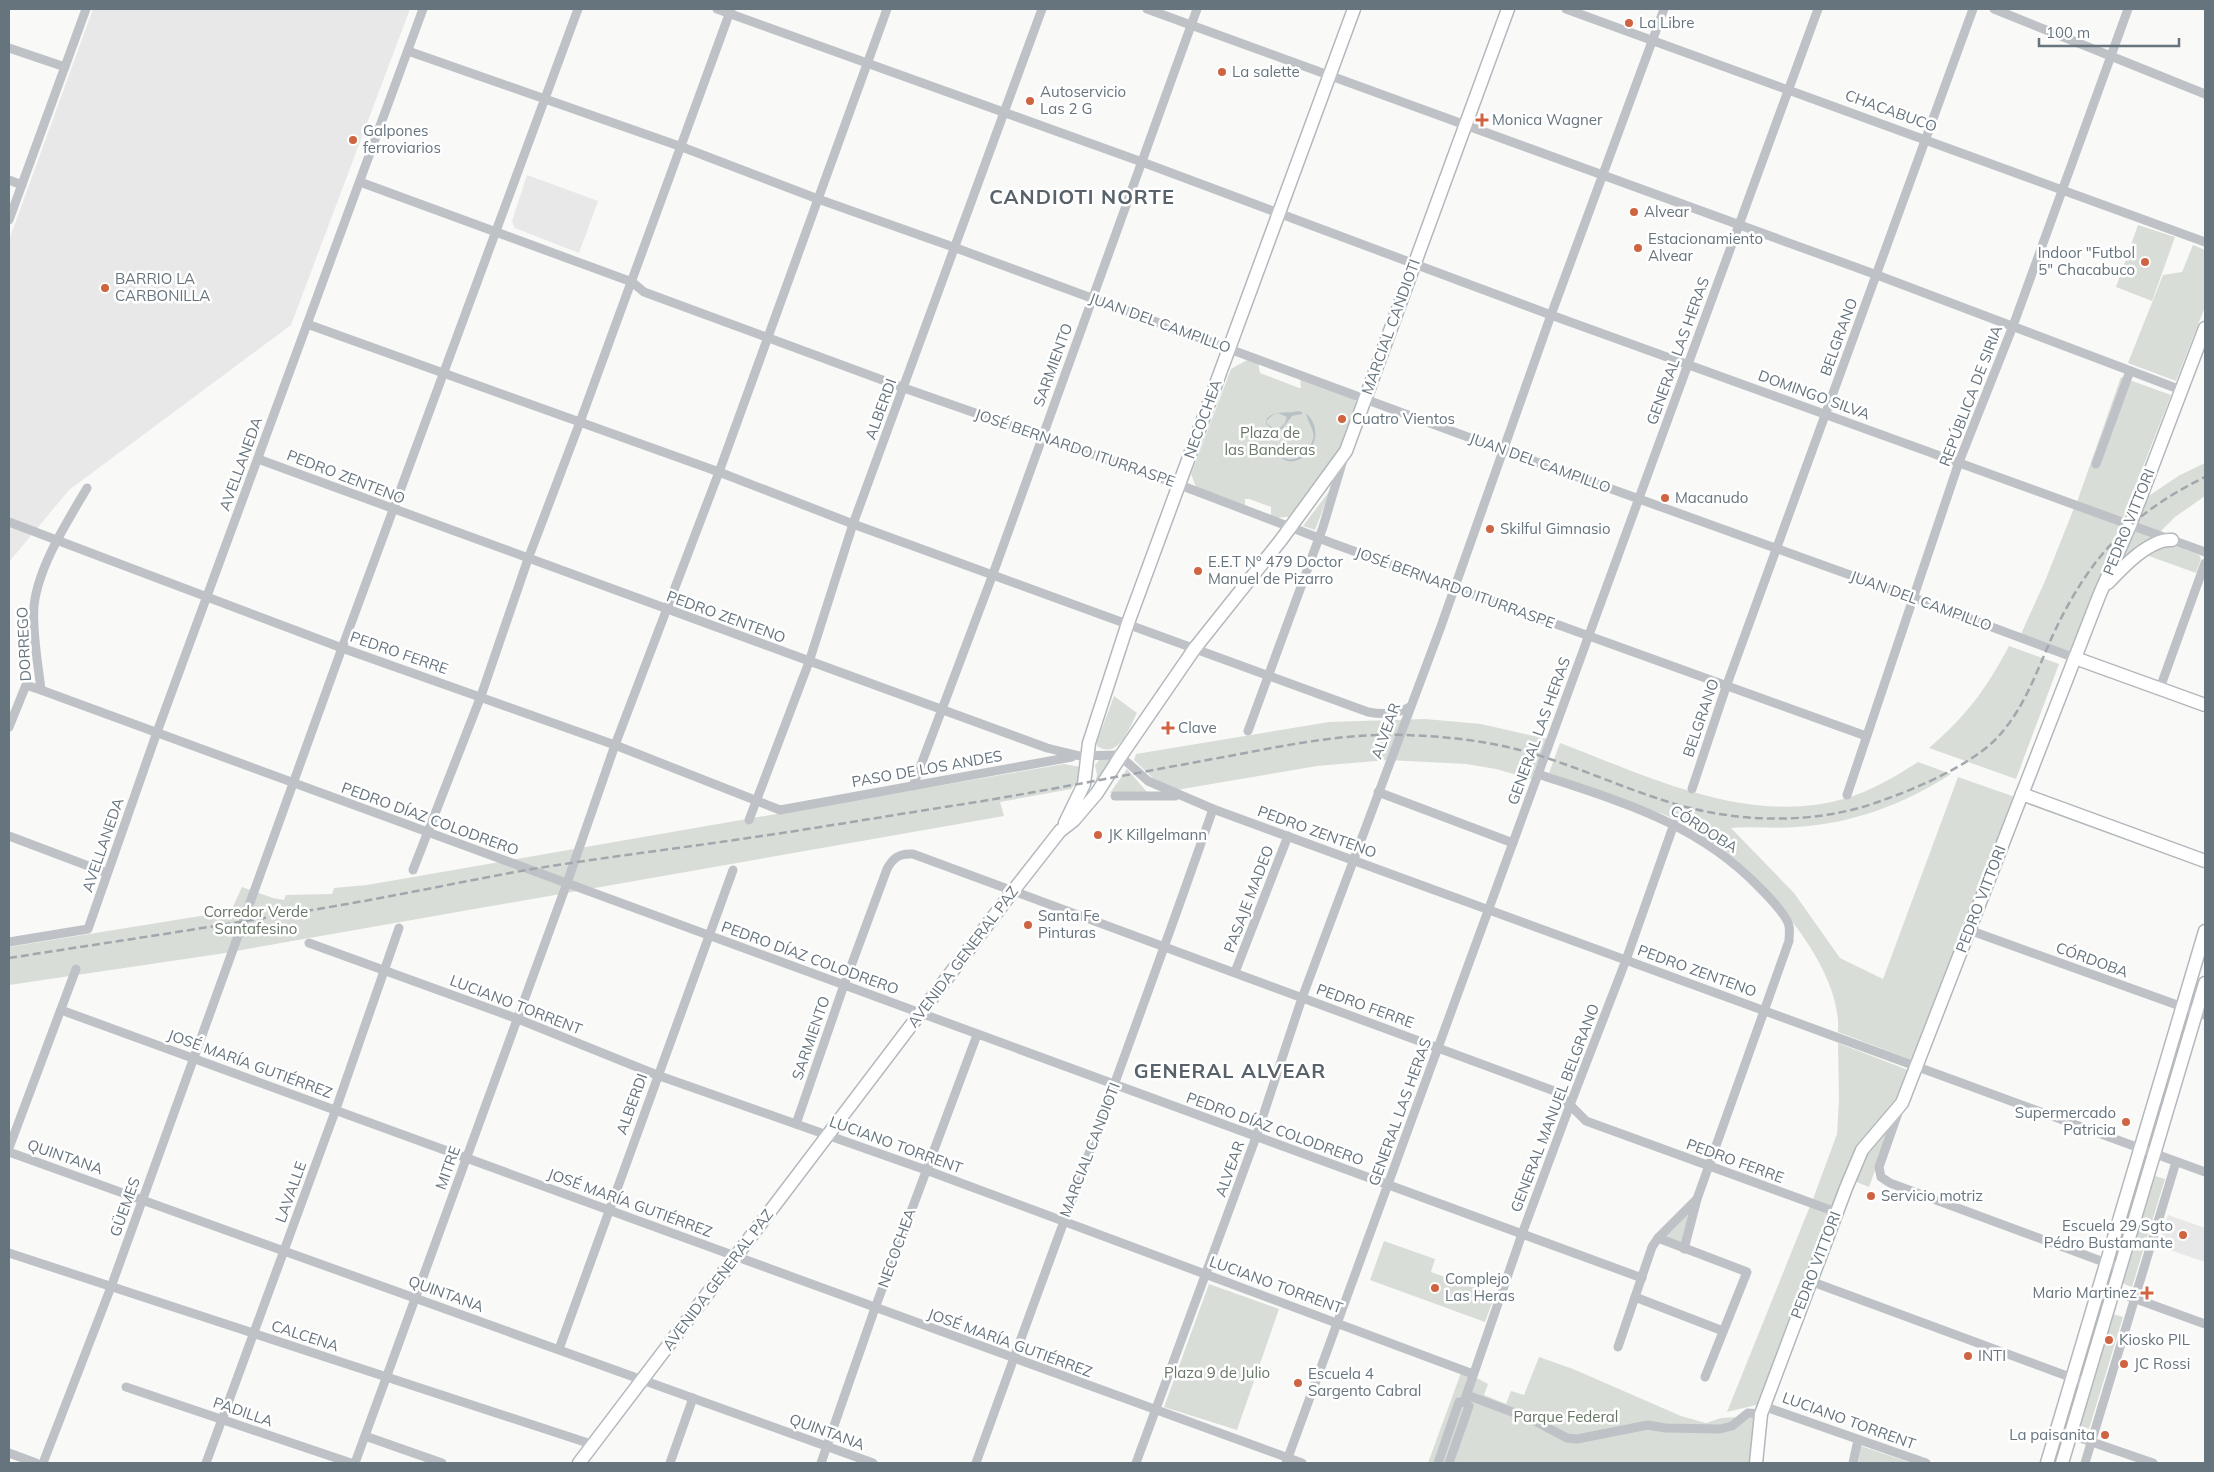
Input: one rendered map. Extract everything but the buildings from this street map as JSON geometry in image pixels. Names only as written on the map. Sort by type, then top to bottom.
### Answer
[{"type":"main road","name":"NECOCHEA","points":[[1060,831],[1084,784],[1084,756],[1128,624],[1354,9]]},
{"type":"main road","name":"MARCIAL CANDIOTI","points":[[1346,451],[1508,9]]},
{"type":"main road","name":"PEDRO VITTORI","points":[[1756,1463],[1762,1410],[1836,1212],[1862,1150],[1902,1104],[2099,596],[2130,525],[2205,328]]},
{"type":"main road","name":"AVENIDA GENERAL PAZ","points":[[579,1463],[1060,831],[1074,820],[1097,793],[1120,756],[1195,648],[1346,451]]},
{"type":"main road","points":[[2099,596],[2115,576],[2140,554],[2160,540],[2172,540]]},
{"type":"main road","name":"JUAN DEL CAMPILLO","points":[[2075,658],[2205,705]]},
{"type":"main road","points":[[2022,794],[2205,861]]},
{"type":"main road","points":[[2047,1463],[2205,931]]},
{"type":"main road","points":[[2062,1463],[2154,1154],[2201,1014],[2205,983]]},
{"type":"street","points":[[9,220],[86,9]]},
{"type":"street","name":"AVELLANEDA","points":[[9,942],[88,929],[157,732],[423,9]]},
{"type":"street","name":"GÜEMES","points":[[43,1463],[111,1287],[342,648],[578,9]]},
{"type":"street","name":"DOMINGO SILVA","points":[[717,9],[730,11],[866,64],[1142,162],[1552,315],[2205,552]]},
{"type":"street","name":"MITRE","points":[[355,1463],[518,1019],[615,745],[719,472],[887,9]]},
{"type":"street","name":"ALBERDI","points":[[749,820],[808,662],[853,524],[956,248],[1003,112],[1042,9]]},
{"type":"street","points":[[1147,9],[1877,275],[2181,390]]},
{"type":"street","name":"SARMIENTO","points":[[913,786],[993,574],[1197,9]]},
{"type":"street","name":"CHACABUCO","points":[[1566,9],[1925,138],[2205,242]]},
{"type":"street","name":"ALVEAR","points":[[1136,1463],[1256,1137],[1302,998],[1440,629],[1453,587],[1664,9]]},
{"type":"street","name":"GENERAL LAS HERAS","points":[[1287,1461],[1818,9]]},
{"type":"street","name":"BELGRANO","points":[[1692,788],[1726,687],[1877,275],[1925,138],[1974,9]]},
{"type":"street","points":[[1994,9],[2111,54],[2205,94]]},
{"type":"street","name":"REPÚBLICA DE SIRIA","points":[[1847,795],[1959,462],[2013,326],[2128,9]]},
{"type":"street","points":[[413,870],[481,696],[528,559],[682,147],[730,11]]},
{"type":"street","points":[[9,48],[65,67]]},
{"type":"street","name":"JUAN DEL CAMPILLO","points":[[408,51],[682,147],[818,200],[956,248],[2075,658]]},
{"type":"street","points":[[9,180],[22,185]]},
{"type":"street","points":[[360,182],[496,231]]},
{"type":"street","name":"JOSÉ BERNARDO ITURRASPE","points":[[496,231],[632,282],[644,292],[768,336],[904,388],[1180,485],[1289,527],[1726,687],[1866,736]]},
{"type":"street","points":[[308,324],[719,472],[853,524],[1376,713],[1398,712],[1410,707]]},
{"type":"street","points":[[2096,464],[2130,371]]},
{"type":"street","name":"MARCIAL CANDIOTI","points":[[1248,731],[1319,538],[1346,451]]},
{"type":"street","name":"PEDRO ZENTENO","points":[[258,459],[1047,748],[1084,756],[1107,754],[1120,756],[1148,781],[1213,809],[2205,1172]]},
{"type":"street","name":"DORREGO","points":[[41,690],[34,606],[37,589],[57,540],[88,488]]},
{"type":"street","name":"PEDRO FERRE","points":[[9,522],[342,648],[615,745],[780,810]]},
{"type":"street","points":[[2160,688],[2205,563]]},
{"type":"street","name":"DORREGO","points":[[9,727],[26,685]]},
{"type":"street","name":"PEDRO DÍAZ COLODRERO","points":[[26,685],[1642,1278]]},
{"type":"street","name":"PASO DE LOS ANDES","points":[[780,810],[1084,756]]},
{"type":"street","name":"CÓRDOBA","points":[[1538,774],[1674,824],[1730,860],[1766,895],[1789,925],[1789,941],[1764,1010]]},
{"type":"street","points":[[1378,792],[1513,842]]},
{"type":"street","name":"PEDRO ZENTENO","points":[[1115,796],[1180,796]]},
{"type":"street","name":"MARCIAL CANDIOTI","points":[[976,1463],[1063,1221],[1166,947],[1213,809]]},
{"type":"street","name":"GENERAL MANUEL BELGRANO","points":[[1465,1398],[1522,1234],[1626,960],[1674,824]]},
{"type":"street","points":[[9,836],[107,873]]},
{"type":"street","name":"PASAJE MADEO","points":[[1235,972],[1288,836]]},
{"type":"street","name":"SARMIENTO","points":[[796,1124],[844,985],[887,870],[894,859],[902,854]]},
{"type":"street","name":"PEDRO FERRE","points":[[902,854],[925,857],[1014,892],[1557,1092],[1586,1121],[1836,1212]]},
{"type":"street","name":"ALBERDI","points":[[559,1349],[733,870]]},
{"type":"street","name":"LAVALLE","points":[[206,1463],[336,1109],[399,928]]},
{"type":"street","name":"CÓRDOBA","points":[[1969,930],[2201,1014]]},
{"type":"street","name":"LUCIANO TORRENT","points":[[309,943],[518,1019],[657,1075],[926,1170],[1473,1374]]},
{"type":"street","points":[[9,1150],[76,969]]},
{"type":"street","name":"JOSÉ MARÍA GUTIÉRREZ","points":[[61,1010],[1155,1410],[1287,1461],[1302,1463]]},
{"type":"street","points":[[1684,1249],[1697,1199],[1764,1010]]},
{"type":"street","name":"NECOCHEA","points":[[821,1463],[875,1308],[977,1035]]},
{"type":"street","points":[[1902,1104],[1878,1167],[1881,1177],[1890,1184],[2120,1268]]},
{"type":"street","name":"QUINTANA","points":[[9,1150],[873,1463]]},
{"type":"street","points":[[2086,1463],[2176,1162]]},
{"type":"street","points":[[1618,1347],[1658,1238],[1697,1199]]},
{"type":"street","points":[[1658,1238],[1747,1272],[1705,1377]]},
{"type":"street","name":"CALCENA","points":[[9,1253],[594,1445]]},
{"type":"street","points":[[1810,1281],[2086,1383]]},
{"type":"street","points":[[2100,1286],[2205,1324]]},
{"type":"street","points":[[1635,1297],[1723,1330]]},
{"type":"street","name":"PADILLA","points":[[126,1387],[351,1463]]},
{"type":"street","points":[[670,1463],[693,1398]]},
{"type":"street","points":[[1438,1463],[1459,1402],[1465,1398],[1469,1406],[1449,1463]]},
{"type":"street","name":"LUCIANO TORRENT","points":[[1465,1398],[1531,1418],[1567,1438],[1577,1439],[1648,1425],[1665,1428],[1720,1429],[1732,1426],[1748,1413],[1762,1410],[1926,1463]]},
{"type":"street","points":[[2057,1430],[2153,1463]]},
{"type":"street","points":[[365,1436],[442,1463]]},
{"type":"street","points":[[1853,1463],[1858,1440]]},
{"type":"street","points":[[9,1453],[36,1463]]},
{"type":"shaded area","points":[[93,9],[410,9],[291,325],[69,490],[9,562],[9,240]]},
{"type":"shaded area","points":[[527,175],[598,201],[579,253],[515,228],[512,221]]},
{"type":"shaded area","points":[[1298,411],[1302,412],[1302,414],[1292,416],[1281,430],[1274,431],[1266,424],[1267,418],[1270,416],[1278,413]],"holes":[[[1278,413],[1287,417],[1285,423],[1279,429],[1274,429],[1267,424],[1267,420]]]},
{"type":"shaded area","points":[[1306,413],[1313,423],[1315,433],[1314,443],[1309,451],[1303,458],[1294,461],[1286,460],[1278,455],[1280,449],[1286,445],[1306,449],[1311,444],[1314,435]],"holes":[[[1286,446],[1296,447],[1303,452],[1302,456],[1290,460],[1280,454],[1281,449]]]},
{"type":"shaded area","name":"Escuela 29 Sgto Pédro Bustamante","points":[[2168,1215],[2205,1228],[2205,1262],[2158,1246]]},
{"type":"green space","name":"Indoor \"Futbol 5\" Chacabuco","points":[[2138,225],[2175,237],[2152,301],[2116,287]]},
{"type":"green space","points":[[2193,245],[2205,250],[2205,307],[2176,381],[2128,363],[2163,275],[2182,272]]},
{"type":"green space","name":"Plaza de las Banderas","points":[[1249,359],[1258,362],[1260,373],[1299,388],[1301,388],[1300,378],[1355,399],[1358,412],[1344,450],[1294,516],[1277,518],[1271,516],[1271,507],[1249,499],[1245,499],[1245,506],[1196,487],[1191,474],[1231,369]]},
{"type":"green space","points":[[2121,377],[2171,395],[2123,518],[2077,502]]},
{"type":"green space","points":[[2205,463],[2205,496],[2175,517],[2160,532],[2130,521],[2138,503],[2180,475]]},
{"type":"green space","points":[[1331,489],[1315,530],[1303,526]]},
{"type":"green space","points":[[2074,508],[2120,525],[2071,652],[2021,634],[2045,581]]},
{"type":"green space","points":[[2129,527],[2156,537],[2110,576]]},
{"type":"green space","points":[[2169,544],[2199,555],[2201,559],[2196,573],[2146,555]]},
{"type":"green space","points":[[2009,646],[2059,664],[2016,779],[1929,748],[1974,702]]},
{"type":"green space","points":[[1114,696],[1137,713],[1127,734],[1117,746],[1105,749],[1097,746],[1097,742]]},
{"type":"green space","points":[[1425,719],[1481,724],[1547,739],[1531,779],[1496,769],[1466,764],[1388,760],[1317,766],[1176,790],[1153,778],[1134,760],[1136,754],[1329,722]]},
{"type":"green space","points":[[1560,743],[1629,770],[1700,794],[1737,802],[1773,806],[1810,805],[1857,795],[1875,787],[1918,762],[1951,774],[1915,795],[1877,811],[1837,822],[1780,828],[1731,828],[1794,893],[1840,958],[1883,979],[1958,777],[2015,797],[1912,1060],[1838,1032],[1835,1003],[1824,972],[1806,941],[1783,910],[1730,857],[1703,836],[1672,818],[1549,773]]},
{"type":"green space","points":[[1100,759],[1112,759],[1094,787],[1097,775],[1095,765]]},
{"type":"green space","name":"Corredor Verde Santafesino","points":[[1064,764],[1081,767],[1077,782],[1071,789],[1000,802],[1004,816],[219,954],[9,985],[9,947],[231,911],[242,887],[284,900],[286,895],[332,894],[334,888],[367,885]]},
{"type":"green space","points":[[1127,769],[1147,792],[1110,793]]},
{"type":"green space","points":[[1838,1043],[1908,1070],[1896,1101],[1860,1145],[1835,1207],[1813,1199],[1837,1134],[1839,1100]]},
{"type":"green space","points":[[1894,1117],[1869,1187],[1854,1181],[1865,1152]]},
{"type":"green space","points":[[2138,1171],[2145,1174],[2122,1251],[2114,1249]]},
{"type":"green space","points":[[2155,1176],[2165,1179],[2132,1287],[2122,1283]]},
{"type":"green space","points":[[1695,1205],[1683,1248],[1659,1238]]},
{"type":"green space","points":[[1810,1206],[1833,1214],[1760,1404],[1727,1412]]},
{"type":"green space","name":"Complejo Las Heras","points":[[1384,1241],[1435,1259],[1431,1272],[1495,1295],[1485,1322],[1370,1280]]},
{"type":"green space","name":"Plaza 9 de Julio","points":[[1209,1284],[1279,1309],[1237,1430],[1164,1407]]},
{"type":"green space","points":[[2096,1309],[2104,1311],[2087,1368],[2080,1366]]},
{"type":"green space","points":[[2113,1314],[2123,1317],[2089,1429],[2079,1425]]},
{"type":"green space","name":"Parque Federal","points":[[1539,1357],[1573,1369],[1681,1416],[1706,1423],[1721,1418],[1757,1416],[1753,1463],[1428,1463],[1462,1370],[1488,1384],[1484,1395],[1506,1404],[1511,1391],[1524,1395]]},
{"type":"green space","points":[[1861,1446],[1911,1463],[1858,1463]]},
{"type":"railway","points":[[9,958],[329,907],[539,868],[770,835],[977,802],[1290,745],[1357,736],[1402,735],[1435,737],[1499,745],[1551,759],[1670,802],[1713,813],[1761,818],[1785,818],[1809,817],[1855,809],[1892,797],[1939,777],[1969,760],[1994,741],[2021,705],[2066,609],[2080,584],[2096,562],[2132,524],[2154,507],[2205,477]]},
{"type":"place","name":"La Libre","points":[[1629,23]]},
{"type":"place","name":"La salette","points":[[1222,72]]},
{"type":"place","name":"Autoservicio Las 2 G","points":[[1030,101]]},
{"type":"place","name":"Monica Wagner","points":[[1482,120]]},
{"type":"place","name":"Galpones ferroviarios","points":[[353,140]]},
{"type":"place","name":"Alvear","points":[[1634,212]]},
{"type":"place","name":"Estacionamiento Alvear","points":[[1638,248]]},
{"type":"place","name":"Indoor \"Futbol 5\" Chacabuco","points":[[2145,262]]},
{"type":"place","name":"BARRIO LA CARBONILLA","points":[[105,288]]},
{"type":"place","name":"Cuatro Vientos","points":[[1342,419]]},
{"type":"place","name":"Macanudo","points":[[1665,498]]},
{"type":"place","name":"Skilful Gimnasio","points":[[1490,529]]},
{"type":"place","name":"E.E.T N° 479 Doctor Manuel de Pizarro","points":[[1198,571]]},
{"type":"place","name":"Clave","points":[[1168,728]]},
{"type":"place","name":"JK Killgelmann","points":[[1098,835]]},
{"type":"place","name":"Santa Fe Pinturas","points":[[1028,925]]},
{"type":"place","name":"Supermercado Patricia","points":[[2126,1122]]},
{"type":"place","name":"Servicio motriz","points":[[1871,1196]]},
{"type":"place","name":"Escuela 29 Sgto Pédro Bustamante","points":[[2183,1235]]},
{"type":"place","name":"Complejo Las Heras","points":[[1435,1288]]},
{"type":"place","name":"Mario Martinez","points":[[2147,1293]]},
{"type":"place","name":"Kiosko PIL","points":[[2109,1340]]},
{"type":"place","name":"INTI","points":[[1968,1356]]},
{"type":"place","name":"JC Rossi","points":[[2124,1364]]},
{"type":"place","name":"Escuela 4 Sargento Cabral","points":[[1298,1383]]},
{"type":"place","name":"La paisanita","points":[[2105,1435]]},
{"type":"district","name":"CANDIOTI NORTE","points":[[1082,197]]},
{"type":"district","name":"GENERAL ALVEAR","points":[[1230,1071]]}]
